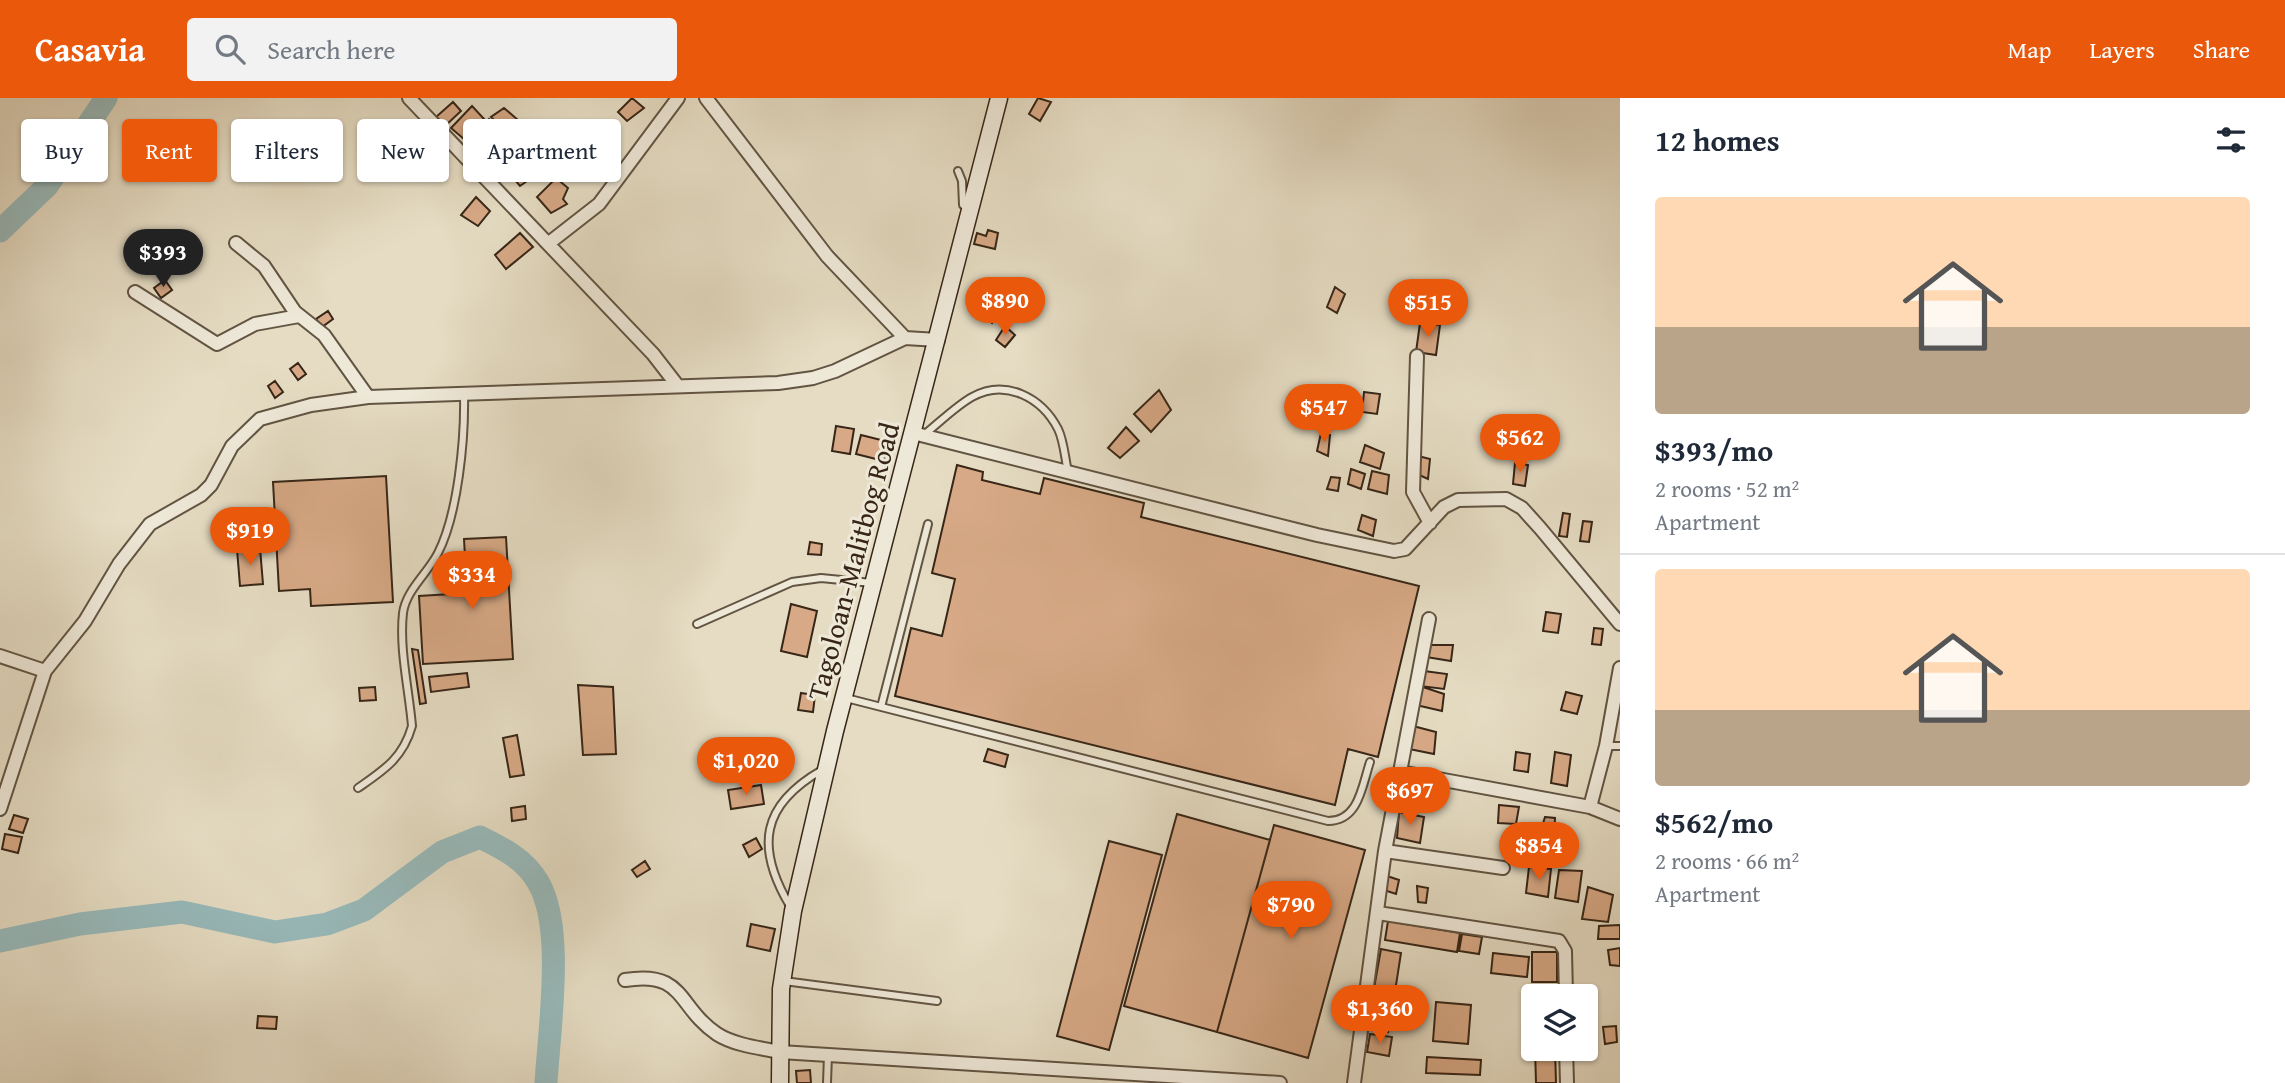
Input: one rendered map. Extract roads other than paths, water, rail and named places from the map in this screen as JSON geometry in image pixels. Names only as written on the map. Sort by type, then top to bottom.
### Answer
[{"type":"main road","name":"Tagoloan-Malitbog Road","points":[[779,1083],[783,980],[793,911],[874,583],[919,434],[969,208],[999,98]]},
{"type":"street","points":[[409,98],[653,354],[677,385]]},
{"type":"street","points":[[549,243],[599,204],[678,98]]},
{"type":"street","points":[[706,98],[827,256],[905,338]]},
{"type":"street","points":[[236,243],[264,266],[299,316],[324,335],[368,397]]},
{"type":"street","points":[[135,292],[217,344],[256,324],[299,316]]},
{"type":"street","points":[[0,809],[45,671],[85,621],[119,564],[150,524],[184,507],[206,490],[232,446],[260,419],[311,405],[368,397],[778,383],[813,378],[835,371],[905,338],[938,340]]},
{"type":"street","points":[[1417,356],[1413,492],[1430,523]]},
{"type":"street","points":[[919,434],[1317,535],[1394,551],[1405,549],[1444,507],[1458,499],[1506,499],[1522,508],[1620,624]]},
{"type":"street","points":[[1354,1083],[1385,851],[1429,619]]},
{"type":"street","points":[[0,656],[45,671]]},
{"type":"street","points":[[1590,807],[1606,746],[1620,668]]},
{"type":"street","points":[[1400,772],[1590,807],[1620,819]]},
{"type":"street","points":[[1385,851],[1503,868]]},
{"type":"street","points":[[1378,913],[1559,941],[1565,951],[1566,984]]},
{"type":"street","points":[[625,980],[654,976],[677,991],[717,1034],[780,1052],[1279,1083]]},
{"type":"street","points":[[1566,1061],[1567,1083]]},
{"type":"street","points":[[1054,1069],[1055,1083]]},
{"type":"lane","points":[[958,171],[962,181],[963,205],[969,208]]},
{"type":"lane","points":[[919,434],[972,397],[991,389],[1018,391],[1044,408],[1059,431],[1068,472]]},
{"type":"lane","points":[[358,788],[397,760],[407,743],[412,726],[404,611],[411,593],[437,554],[449,526],[465,431],[464,395]]},
{"type":"lane","points":[[881,707],[928,524]]},
{"type":"lane","points":[[697,624],[792,582],[821,578],[874,583]]},
{"type":"lane","points":[[844,698],[1328,821],[1339,821],[1350,815],[1370,762]]},
{"type":"lane","points":[[1606,746],[1620,746]]},
{"type":"lane","points":[[793,911],[770,863],[767,837],[775,813],[788,794],[827,767]]},
{"type":"lane","points":[[783,980],[937,1000]]},
{"type":"lane","points":[[827,1083],[828,1055]]},
{"type":"waterway","points":[[0,231],[47,186],[106,98]]},
{"type":"waterway","points":[[0,941],[80,924],[182,912],[275,932],[327,924],[364,910],[442,852],[480,837],[505,850],[527,867],[538,882],[546,901],[553,951],[546,1083]]}]
